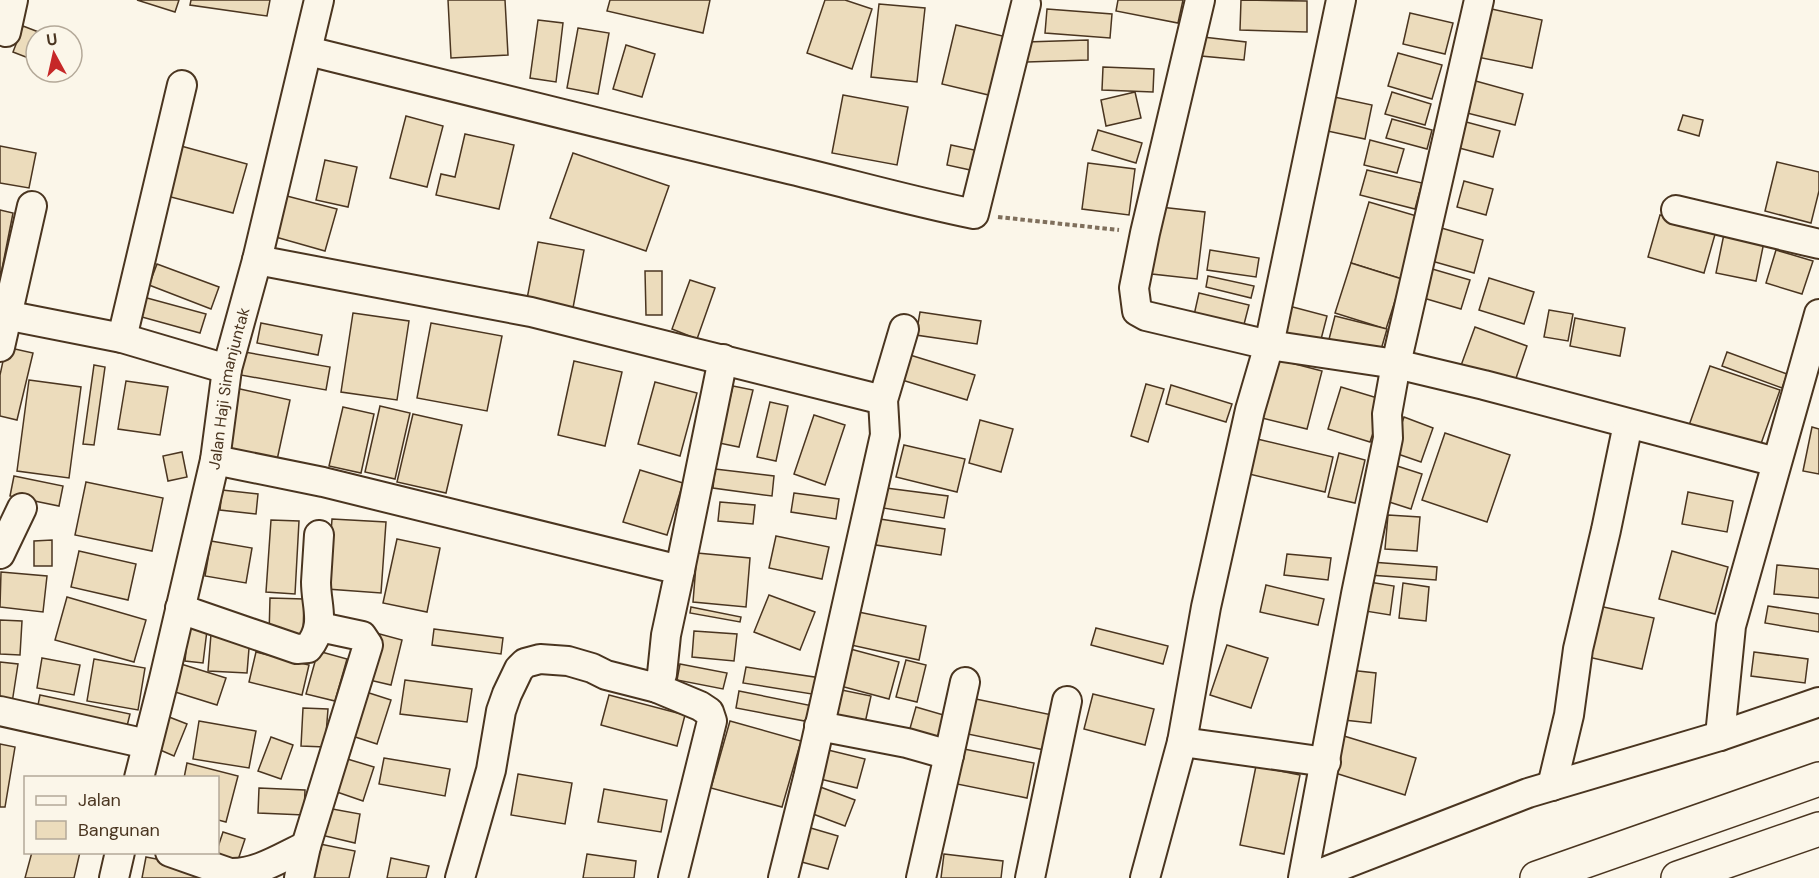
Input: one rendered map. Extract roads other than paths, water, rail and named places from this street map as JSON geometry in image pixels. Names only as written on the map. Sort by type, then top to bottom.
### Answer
[{"type":"highway","points":[[1536,878],[1819,779]]},
{"type":"highway","points":[[1678,878],[1819,829]]},
{"type":"street","points":[[6,32],[13,0]]},
{"type":"street","name":"Jalan Haji Simanjuntak","points":[[139,776],[215,460],[227,369],[257,260],[319,0]]},
{"type":"street","points":[[1200,0],[1144,233],[1134,288],[1137,311],[1146,316],[1269,345],[1396,364],[1776,462]]},
{"type":"street","points":[[1145,878],[1182,742],[1206,607],[1250,410],[1269,345],[1341,0]]},
{"type":"street","points":[[1303,878],[1356,594],[1388,438],[1387,414],[1396,364],[1479,0]]},
{"type":"street","points":[[308,51],[974,214],[1020,1]]},
{"type":"street","points":[[122,338],[182,85]]},
{"type":"street","points":[[0,347],[4,315],[32,207]]},
{"type":"street","points":[[1676,210],[1819,244]]},
{"type":"street","points":[[257,260],[531,312],[884,400]]},
{"type":"street","points":[[1720,736],[1731,626],[1819,314]]},
{"type":"street","points":[[4,315],[122,338],[227,369]]},
{"type":"street","points":[[783,878],[885,435],[884,400],[904,329]]},
{"type":"street","points":[[657,688],[662,674],[666,635],[723,359]]},
{"type":"street","points":[[1552,786],[1569,716],[1578,649],[1628,424]]},
{"type":"street","points":[[215,460],[323,482],[680,570]]},
{"type":"street","points":[[0,554],[22,508]]},
{"type":"street","points":[[180,608],[297,649],[308,648],[320,627],[320,606],[316,585],[320,535]]},
{"type":"street","points":[[299,878],[306,846],[368,645],[362,636],[320,627]]},
{"type":"street","points":[[460,878],[491,770],[501,711],[507,694],[519,669],[525,663],[540,660],[568,661],[592,668],[606,675],[657,688],[709,712],[712,721],[673,878]]},
{"type":"street","points":[[921,878],[965,682]]},
{"type":"street","points":[[1030,878],[1066,701]]},
{"type":"street","points":[[1309,878],[1528,793],[1720,736],[1819,702]]},
{"type":"street","points":[[0,711],[147,744]]},
{"type":"street","points":[[819,726],[907,743],[949,755]]},
{"type":"street","points":[[1182,742],[1326,762]]},
{"type":"street","points":[[176,854],[230,873],[239,873],[258,869],[306,846]]},
{"type":"street","points":[[114,878],[120,854]]}]
